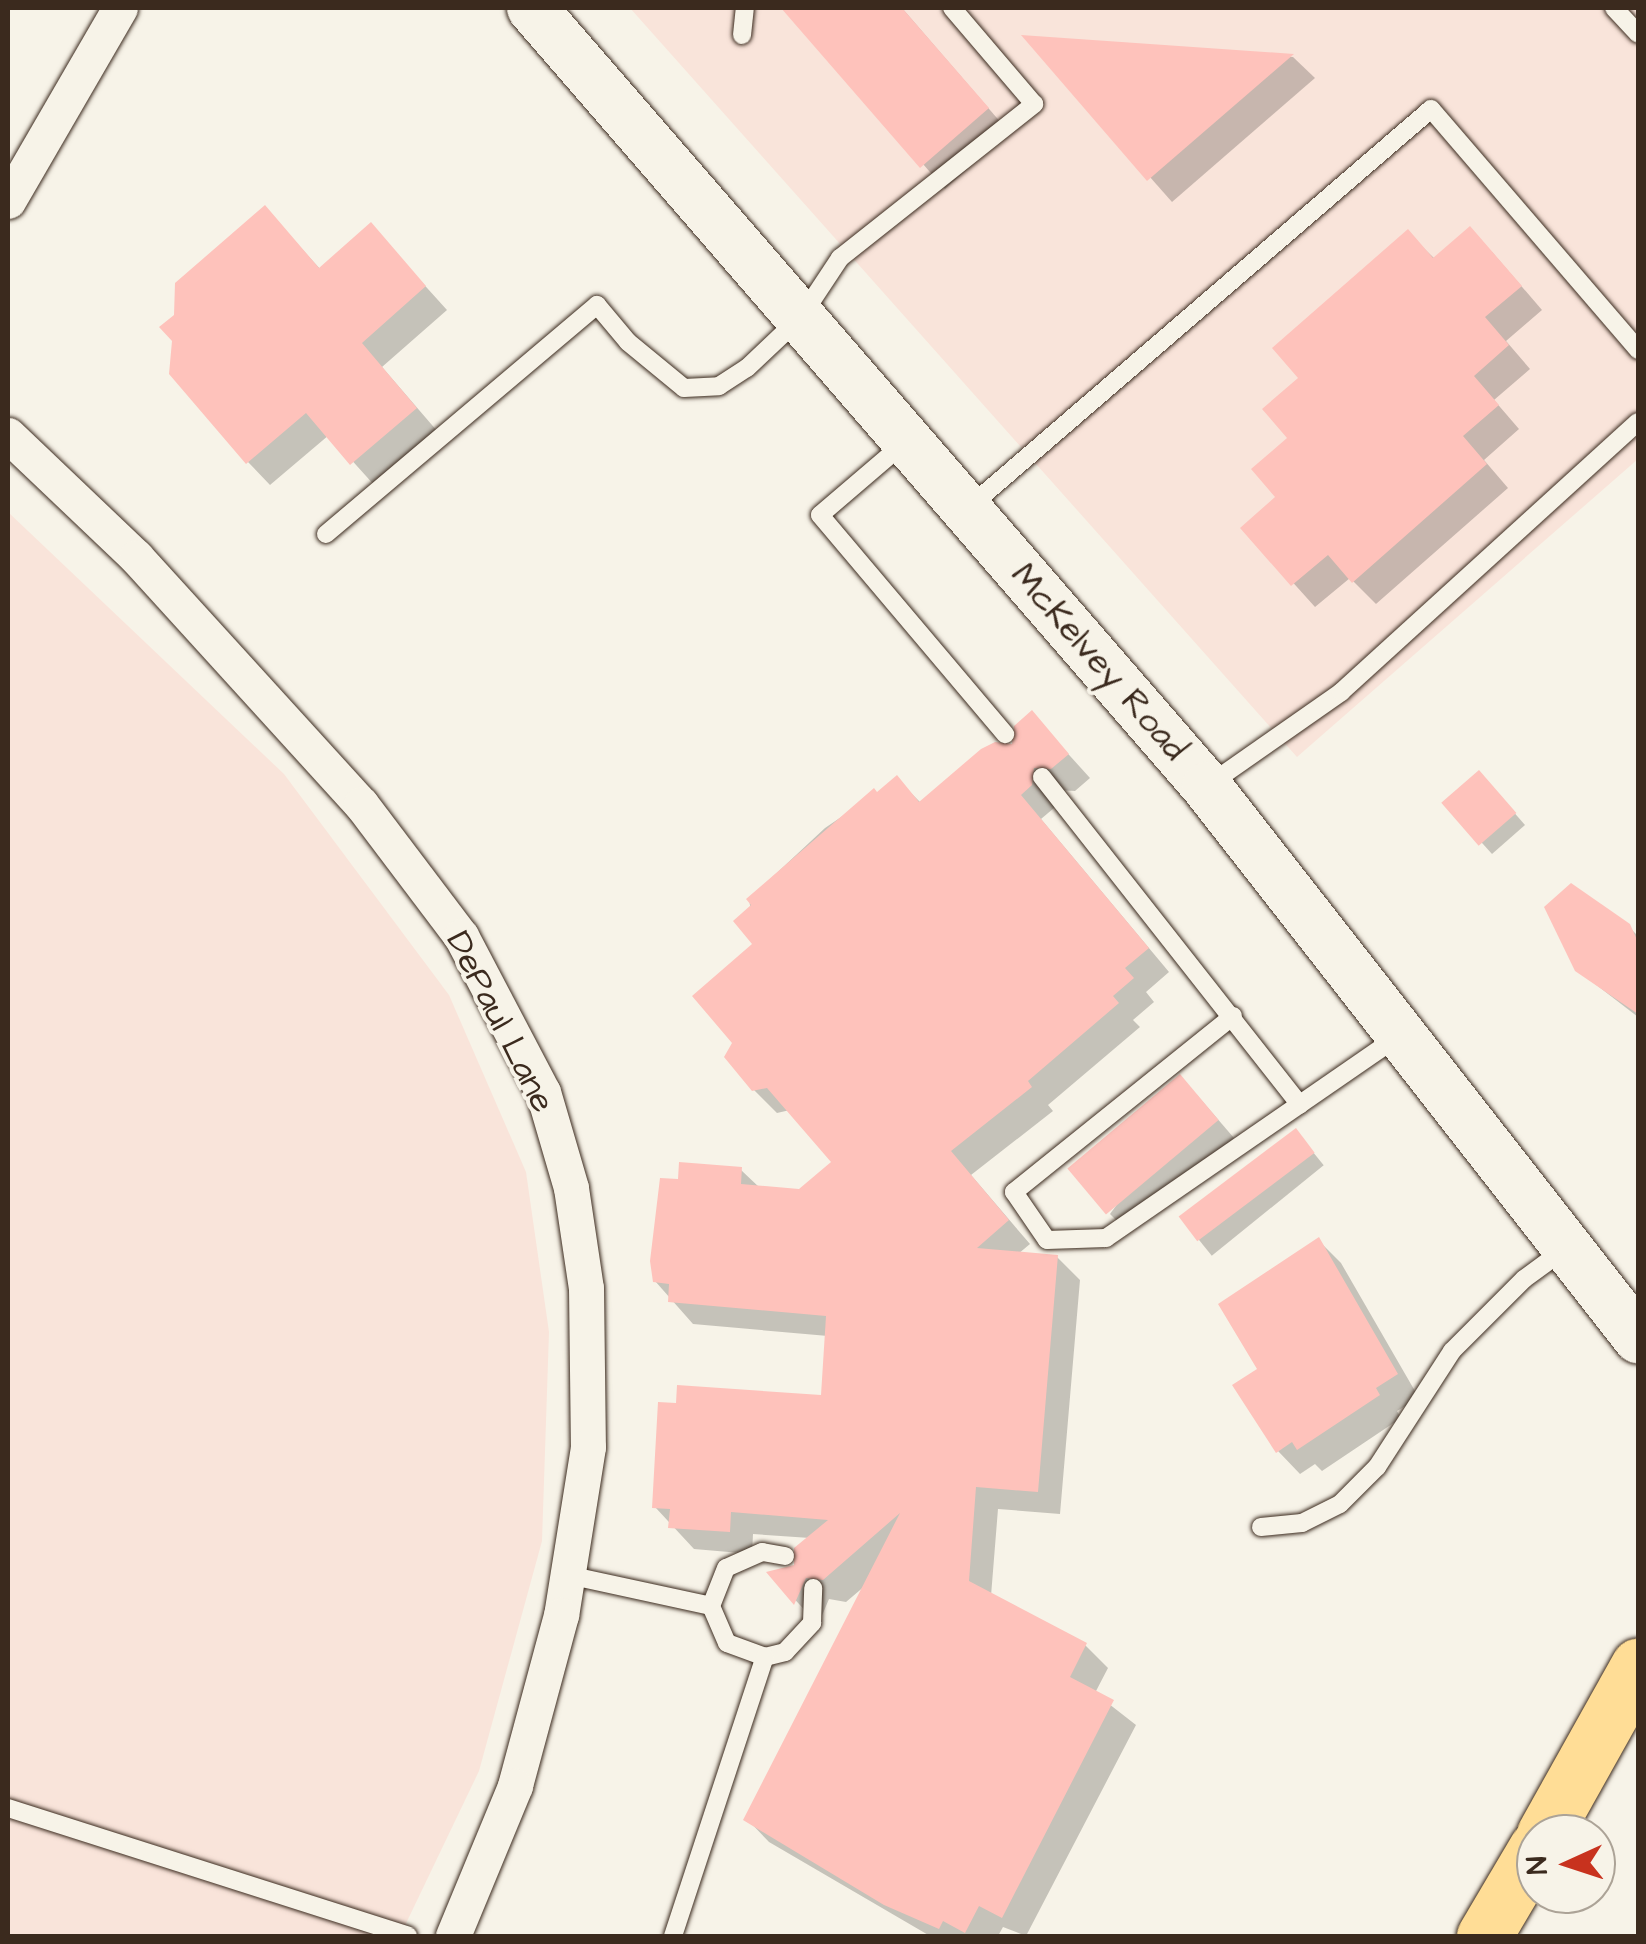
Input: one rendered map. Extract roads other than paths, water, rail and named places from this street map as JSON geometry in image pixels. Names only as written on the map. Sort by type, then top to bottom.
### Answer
[{"type":"highway","points":[[1555,1814],[1638,1666]]},
{"type":"highway","points":[[1484,1936],[1516,1882]]},
{"type":"street","points":[[8,201],[120,8]]},
{"type":"street","name":"McKelvey Road","points":[[532,8],[1207,786],[1629,1327]]},
{"type":"street","name":"DePaul Lane","points":[[8,435],[136,557],[361,804],[460,936],[544,1092],[571,1188],[586,1288],[588,1447],[568,1575],[515,1786],[453,1936]]},
{"type":"lane","points":[[742,35],[745,8]]},
{"type":"lane","points":[[326,534],[597,305],[628,342],[684,388],[720,386],[801,317],[840,258],[1034,104],[952,8]]},
{"type":"lane","points":[[1614,8],[1638,34]]},
{"type":"lane","points":[[967,510],[1431,109],[1638,350]]},
{"type":"lane","points":[[1207,786],[1341,692],[1638,422]]},
{"type":"lane","points":[[907,441],[820,515],[1005,734]]},
{"type":"lane","points":[[1042,777],[1300,1105]]},
{"type":"lane","points":[[1232,1016],[1014,1192],[1047,1240],[1106,1238],[1404,1034]]},
{"type":"lane","points":[[1261,1527],[1302,1523],[1340,1504],[1378,1467],[1452,1351],[1524,1279],[1566,1249]]},
{"type":"lane","points":[[785,1556],[742,1556],[720,1577],[711,1606],[727,1643],[765,1657],[801,1641],[812,1624],[814,1588]]},
{"type":"lane","points":[[568,1575],[711,1606]]},
{"type":"lane","points":[[673,1936],[765,1657]]},
{"type":"lane","points":[[8,1808],[408,1936]]}]
